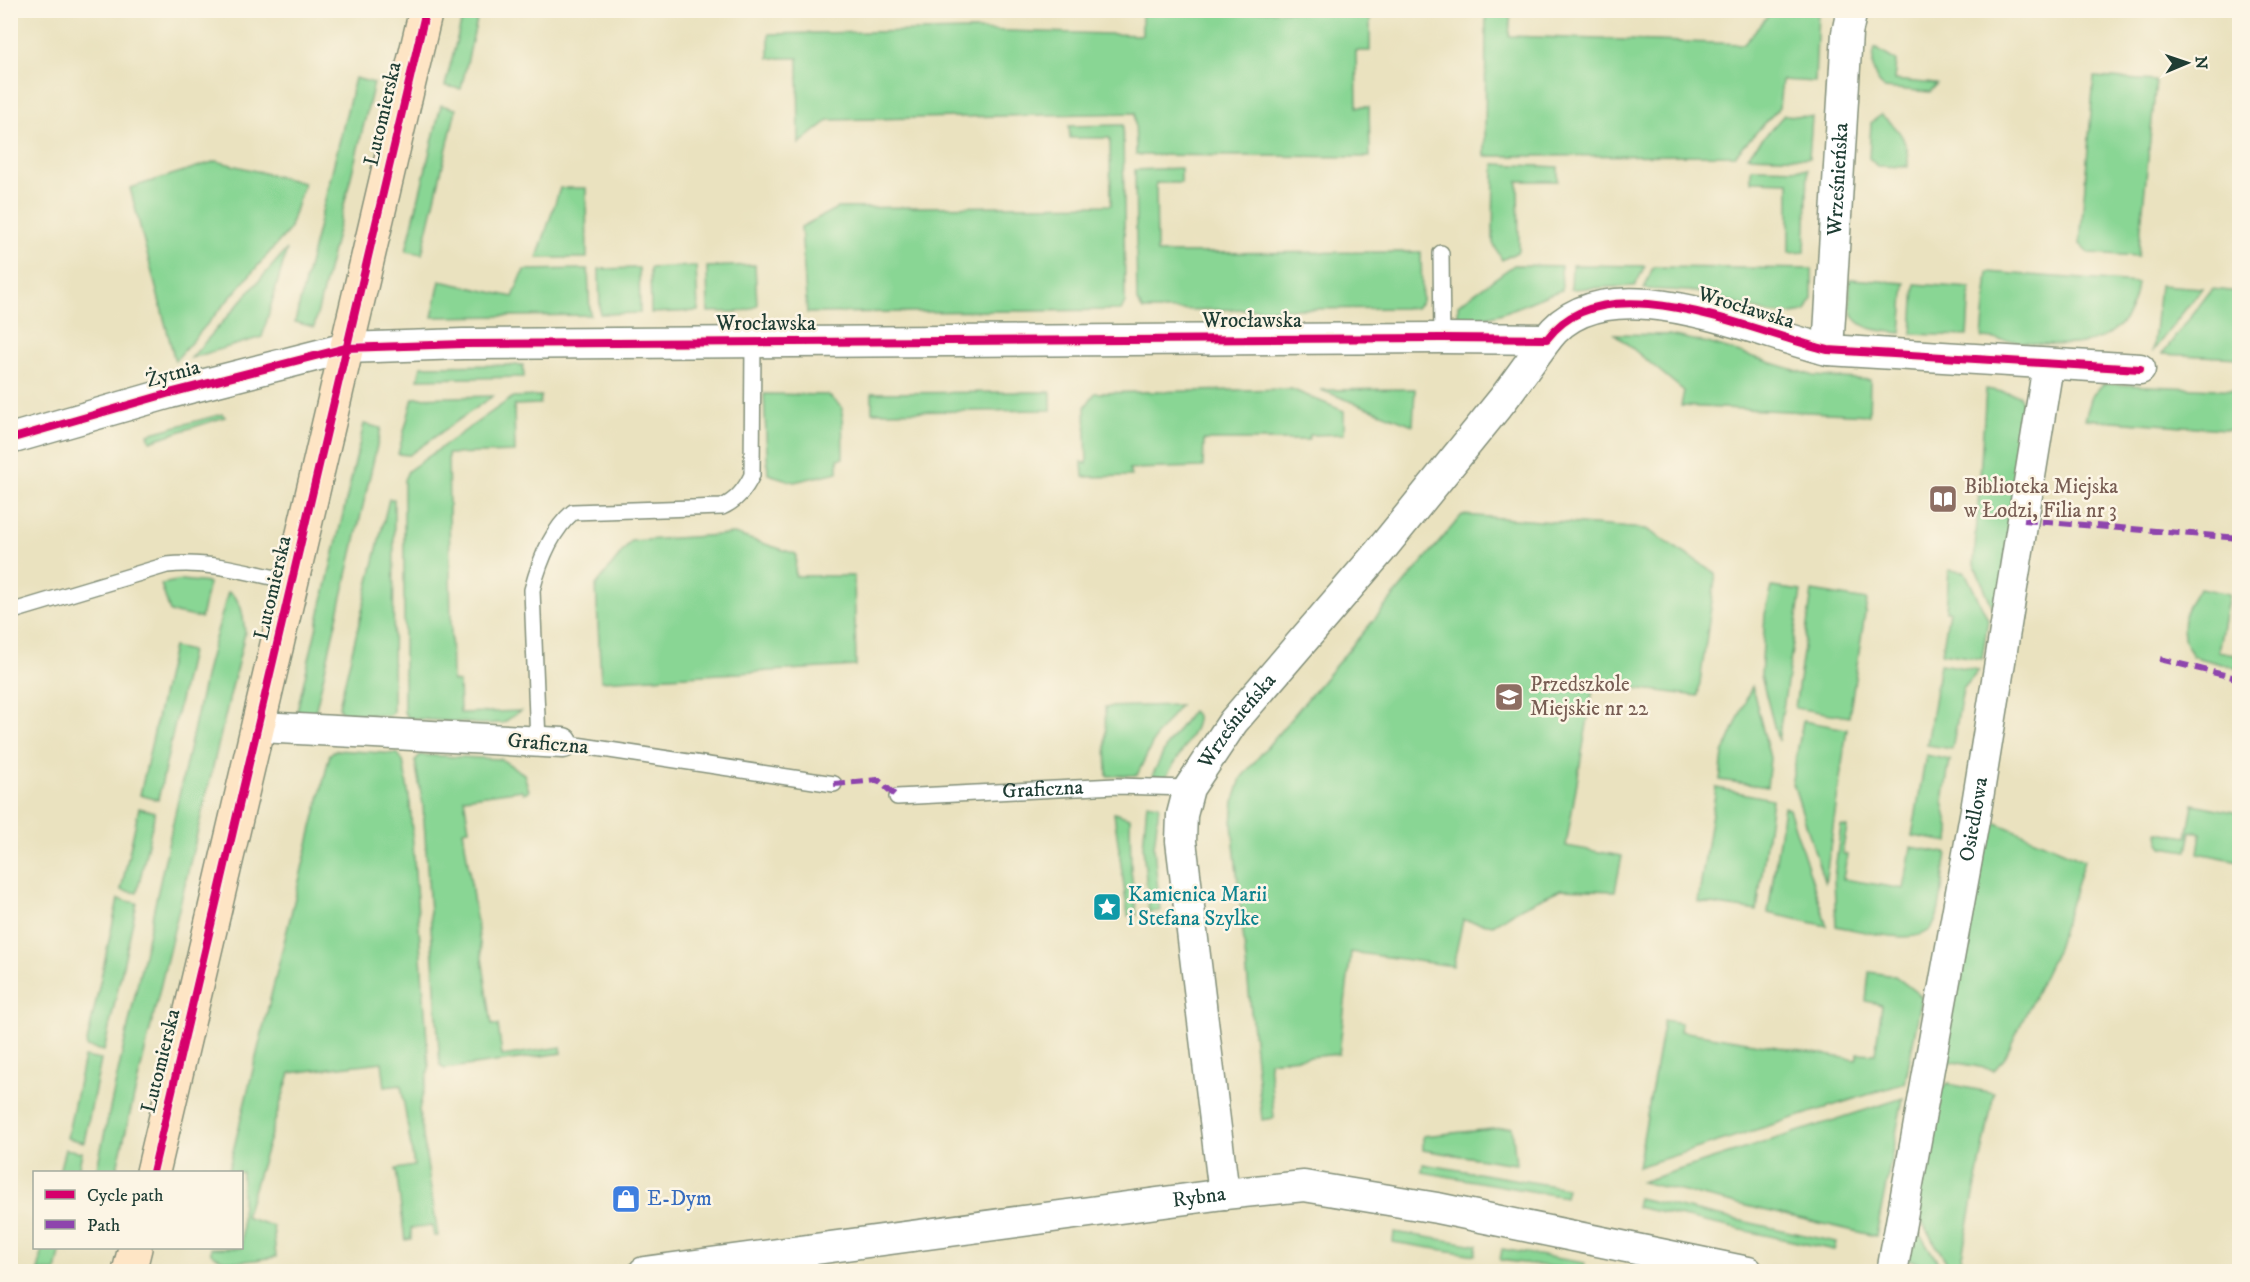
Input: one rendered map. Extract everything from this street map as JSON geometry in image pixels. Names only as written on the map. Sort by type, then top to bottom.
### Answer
[{"type":"main road","name":"Lutomierska","points":[[153,1171],[260,727],[426,10]]},
{"type":"main road","points":[[129,1272],[135,1249]]},
{"type":"street","name":"Wrześnieńska","points":[[1828,350],[1847,33],[1852,10]]},
{"type":"street","name":"Wrocławska","points":[[346,348],[463,344],[1547,339],[1558,325],[1585,309],[1609,303],[1687,309],[1787,340],[1828,350],[2140,369]]},
{"type":"street","name":"Wrześnieńska","points":[[1224,1194],[1181,841],[1182,814],[1189,788],[1233,722],[1380,551],[1504,398],[1547,339]]},
{"type":"street","name":"Żytnia","points":[[10,439],[170,393],[346,348]]},
{"type":"street","name":"Osiedlowa","points":[[1892,1272],[1981,782],[2048,365]]},
{"type":"street","name":"Graficzna","points":[[260,727],[551,742]]},
{"type":"street","name":"Rybna","points":[[644,1272],[1291,1186],[1327,1189],[1437,1208],[1748,1272]]},
{"type":"lane","points":[[1441,253],[1442,338]]},
{"type":"lane","points":[[551,742],[532,590],[537,573],[562,521],[573,512],[722,507],[731,503],[747,486],[752,474],[753,342]]},
{"type":"lane","points":[[10,612],[167,565],[181,563],[223,567],[293,582]]},
{"type":"lane","name":"Graficzna","points":[[551,742],[834,784]]},
{"type":"lane","name":"Graficzna","points":[[897,797],[1116,786],[1189,788]]},
{"type":"green space","points":[[464,11],[479,11],[461,89],[445,86]]},
{"type":"green space","points":[[1142,11],[1370,11],[1370,51],[1356,51],[1357,107],[1369,107],[1370,157],[1136,155],[1135,113],[829,120],[799,144],[798,58],[769,58],[769,34],[972,30],[1142,35]]},
{"type":"green space","points":[[1486,11],[1511,11],[1509,36],[1744,44],[1772,11],[1818,11],[1815,82],[1782,80],[1779,108],[1735,155],[1485,156]]},
{"type":"green space","points":[[1875,48],[1896,61],[1894,80],[1937,84],[1930,92],[1884,88],[1874,70]]},
{"type":"green space","points":[[2094,77],[2156,81],[2138,256],[2089,253],[2080,244]]},
{"type":"green space","points":[[355,78],[374,83],[314,327],[295,322]]},
{"type":"green space","points":[[441,105],[456,109],[422,254],[406,251]]},
{"type":"green space","points":[[1784,115],[1812,117],[1809,158],[1747,156]]},
{"type":"green space","points":[[1881,115],[1899,131],[1907,151],[1908,167],[1877,166],[1869,158],[1871,123]]},
{"type":"green space","points":[[1123,125],[1125,302],[1121,310],[807,313],[801,227],[837,208],[1111,205],[1110,138],[1070,138],[1069,126]]},
{"type":"green space","points":[[216,161],[304,183],[289,230],[175,361],[130,188]]},
{"type":"green space","points":[[1494,164],[1558,167],[1558,181],[1518,181],[1519,251],[1502,260],[1493,243]]},
{"type":"green space","points":[[1181,168],[1181,183],[1156,183],[1157,253],[1421,252],[1422,301],[1416,308],[1143,310],[1137,301],[1135,170]]},
{"type":"green space","points":[[1751,168],[1808,169],[1805,252],[1789,253],[1789,182],[1751,181]]},
{"type":"green space","points":[[560,188],[586,188],[587,258],[537,258]]},
{"type":"green space","points":[[287,249],[262,337],[191,358]]},
{"type":"green space","points":[[755,265],[757,305],[741,311],[708,312],[707,267]]},
{"type":"green space","points":[[1514,265],[1561,266],[1562,290],[1500,314],[1458,320],[1458,305]]},
{"type":"green space","points":[[1572,265],[1645,266],[1635,286],[1571,289]]},
{"type":"green space","points":[[696,266],[698,311],[651,313],[650,268]]},
{"type":"green space","points":[[1653,267],[1812,269],[1812,299],[1806,311],[1779,314],[1696,292],[1644,289]]},
{"type":"green space","points":[[639,268],[640,313],[600,314],[599,269]]},
{"type":"green space","points":[[588,269],[590,315],[432,317],[440,281],[513,297],[524,270]]},
{"type":"green space","points":[[1988,272],[2137,283],[2130,310],[2117,328],[2100,338],[2055,345],[1982,338]]},
{"type":"green space","points":[[1850,279],[1905,283],[1901,333],[1874,329],[1858,322],[1851,306]]},
{"type":"green space","points":[[1915,284],[1970,288],[1967,336],[1912,334]]},
{"type":"green space","points":[[2160,285],[2202,288],[2153,351]]},
{"type":"green space","points":[[2212,289],[2239,292],[2239,358],[2162,354]]},
{"type":"green space","points":[[1615,334],[1669,335],[1708,343],[1814,376],[1870,380],[1869,415],[1681,406],[1684,391]]},
{"type":"green space","points":[[523,365],[524,377],[418,379],[421,366]]},
{"type":"green space","points":[[2103,384],[2239,390],[2239,430],[2085,419],[2092,396]]},
{"type":"green space","points":[[1291,389],[1344,411],[1344,434],[1310,435],[1308,440],[1204,440],[1203,467],[1129,469],[1131,476],[1083,477],[1082,462],[1087,464],[1085,407],[1095,393]]},
{"type":"green space","points":[[1415,389],[1413,425],[1321,390]]},
{"type":"green space","points":[[1986,389],[2019,395],[2030,419],[1997,617],[1974,564]]},
{"type":"green space","points":[[1051,392],[1051,410],[872,412],[872,393]]},
{"type":"green space","points":[[764,394],[828,395],[842,407],[843,458],[838,459],[838,472],[794,482],[768,474]]},
{"type":"green space","points":[[493,396],[409,455],[398,454],[413,398]]},
{"type":"green space","points":[[541,396],[540,404],[514,405],[515,452],[448,454],[452,681],[459,682],[460,713],[520,711],[503,723],[481,724],[408,718],[404,712],[404,480],[408,471],[513,397]]},
{"type":"green space","points":[[222,414],[225,417],[150,441],[148,434]]},
{"type":"green space","points":[[364,424],[381,428],[315,713],[297,711]]},
{"type":"green space","points":[[389,499],[394,499],[393,712],[388,716],[341,713],[339,706]]},
{"type":"green space","name":"Przedszkole Miejskie nr 22","points":[[1462,515],[1646,529],[1716,573],[1698,696],[1594,683],[1566,846],[1622,856],[1615,891],[1561,889],[1522,907],[1493,925],[1463,920],[1453,966],[1351,952],[1339,1054],[1269,1061],[1274,1118],[1262,1120],[1232,824],[1234,801],[1241,778]]},
{"type":"green space","points":[[734,534],[796,554],[795,576],[854,576],[856,666],[601,681],[596,585],[631,541]]},
{"type":"green space","points":[[1949,570],[1965,572],[1988,619],[1982,659],[1942,653],[1949,611],[1946,611]]},
{"type":"green space","points":[[182,580],[209,583],[201,618],[170,612],[161,584]]},
{"type":"green space","points":[[1772,587],[1801,591],[1778,741],[1761,676],[1765,614]]},
{"type":"green space","points":[[2200,588],[2229,594],[2218,651],[2239,655],[2239,669],[2192,656],[2187,648],[2183,630],[2184,621],[2189,604]]},
{"type":"green space","points":[[1812,591],[1867,600],[1849,717],[1795,708]]},
{"type":"green space","points":[[228,592],[237,599],[243,615],[245,633],[116,1171],[96,1171],[208,664]]},
{"type":"green space","points":[[173,647],[191,651],[158,800],[140,795]]},
{"type":"green space","points":[[1940,664],[1979,670],[1963,689],[1952,749],[1927,745]]},
{"type":"green space","points":[[1752,686],[1770,758],[1767,787],[1720,780],[1723,754]]},
{"type":"green space","points":[[1180,705],[1156,736],[1137,775],[1107,776],[1105,707]]},
{"type":"green space","points":[[1192,711],[1197,716],[1197,722],[1166,777],[1152,776],[1167,745]]},
{"type":"green space","points":[[1803,721],[1847,729],[1825,884],[1792,780]]},
{"type":"green space","points":[[336,750],[398,754],[403,761],[410,803],[429,1068],[419,1110],[438,1236],[434,1236],[432,1226],[411,1228],[411,1239],[405,1240],[396,1169],[414,1166],[401,1085],[385,1087],[382,1062],[290,1073],[245,1217],[273,1226],[276,1257],[242,1261],[226,1260],[211,1253],[211,1249],[243,1249],[243,1171],[228,1171],[330,754]]},
{"type":"green space","points":[[420,755],[501,759],[524,774],[529,791],[464,798],[469,829],[463,830],[492,1025],[498,1025],[502,1056],[561,1047],[562,1053],[444,1069],[440,1065],[423,805],[415,761]]},
{"type":"green space","points":[[1926,755],[1950,760],[1943,801],[1950,832],[1949,842],[1912,836]]},
{"type":"green space","points":[[1716,788],[1772,799],[1757,911],[1698,902]]},
{"type":"green space","points":[[1147,803],[1159,805],[1154,847],[1160,911],[1149,912],[1143,847]]},
{"type":"green space","points":[[2193,804],[2239,813],[2239,861],[2198,853],[2201,833],[2191,831],[2187,851],[2163,847],[2159,841],[2158,832],[2187,837]]},
{"type":"green space","points":[[1784,807],[1789,809],[1827,926],[1768,913]]},
{"type":"green space","points":[[139,808],[155,812],[137,893],[121,890]]},
{"type":"green space","points":[[1114,813],[1130,818],[1131,871],[1137,915],[1128,916]]},
{"type":"green space","points":[[1985,818],[2084,860],[2056,951],[2004,1059],[1994,1070],[1949,1061],[1943,1045]]},
{"type":"green space","points":[[1841,826],[1847,827],[1842,853],[1847,855],[1843,879],[1904,889],[1911,847],[1947,853],[1942,891],[1933,926],[1926,932],[1915,936],[1902,937],[1873,934],[1836,926],[1834,877]]},
{"type":"green space","points":[[118,899],[137,903],[104,1051],[86,1047]]},
{"type":"green space","points":[[1869,972],[1895,976],[1922,997],[1905,1083],[1638,1167],[1664,1020],[1681,1023],[1680,1031],[1856,1060],[1858,1053],[1875,1054],[1882,1005],[1866,1001]]},
{"type":"green space","points":[[84,1057],[101,1060],[84,1142],[67,1138]]},
{"type":"green space","points":[[1948,1084],[1994,1093],[1959,1271],[1952,1271],[1915,1211],[1939,1091]]},
{"type":"green space","points":[[1903,1098],[1876,1236],[1641,1182]]},
{"type":"green space","points":[[1512,1127],[1516,1164],[1423,1150],[1423,1136]]},
{"type":"green space","points":[[65,1149],[82,1152],[78,1171],[59,1171]]},
{"type":"green space","points":[[1423,1164],[1567,1188],[1565,1197],[1422,1172]]},
{"type":"green space","points":[[1638,1198],[1836,1242],[1834,1250],[1636,1207]]},
{"type":"green space","points":[[1913,1222],[1943,1271],[1907,1259]]},
{"type":"green space","points":[[1394,1232],[1477,1245],[1475,1255],[1393,1242]]},
{"type":"green space","points":[[43,1249],[61,1249],[56,1271],[38,1271]]},
{"type":"green space","points":[[1502,1249],[1585,1263],[1583,1271],[1500,1260]]},
{"type":"marked path","points":[[2024,520],[2240,538]]},
{"type":"marked path","points":[[2160,659],[2240,679]]},
{"type":"marked path","points":[[834,784],[878,780],[897,797]]},
{"type":"cycle path","points":[[153,1171],[426,10]]},
{"type":"cycle path","points":[[10,439],[170,393],[346,348],[463,344],[1547,339],[1572,316],[1604,305],[1641,303],[1680,308],[1721,318],[1828,350],[2140,369]]},
{"type":"place","name":"Biblioteka Miejska w Łodzi, Filia nr 3","points":[[1943,499]]},
{"type":"place","name":"Przedszkole Miejskie nr 22","points":[[1509,697]]},
{"type":"place","name":"Kamienica Marii i Stefana Szylke","points":[[1107,907]]},
{"type":"place","name":"E-Dym","points":[[626,1199]]}]
